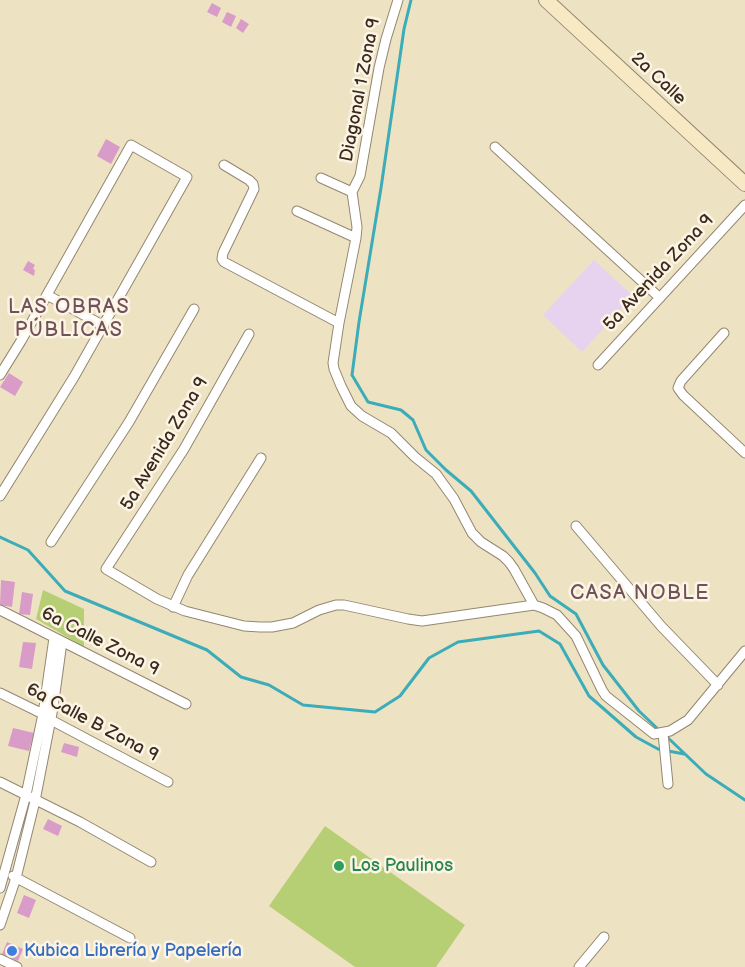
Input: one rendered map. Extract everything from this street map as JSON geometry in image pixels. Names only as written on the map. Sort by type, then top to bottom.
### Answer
[{"type":"street","name":"Diagonal 1 Zona 9","points":[[398,0],[388,28],[379,68],[360,176],[352,192],[357,227],[356,238],[339,322],[334,369],[351,406],[362,416],[391,432],[415,457],[436,474],[454,499],[472,533],[509,562],[534,605]]},
{"type":"street","name":"2a Calle","points":[[546,0],[745,184]]},
{"type":"street","points":[[0,375],[131,145],[187,177],[104,326],[0,496]]},
{"type":"street","points":[[495,147],[660,298]]},
{"type":"street","points":[[224,165],[249,180],[254,189],[222,259],[226,264],[339,322]]},
{"type":"street","points":[[321,178],[352,192]]},
{"type":"street","name":"5a Avenida Zona 9","points":[[598,364],[745,205]]},
{"type":"street","points":[[297,211],[356,238]]},
{"type":"street","points":[[47,295],[104,326]]},
{"type":"street","points":[[51,542],[129,422],[194,309]]},
{"type":"street","points":[[724,333],[681,381],[678,388],[745,453]]},
{"type":"street","name":"5a Avenida Zona 9","points":[[173,607],[106,569],[184,448],[249,334]]},
{"type":"street","points":[[261,458],[188,575],[178,592],[173,607],[244,626],[272,627],[293,622],[336,605],[422,621],[534,605],[550,610],[570,628],[606,696],[650,732],[664,733],[688,720],[745,651]]},
{"type":"street","points":[[576,526],[661,626],[718,685]]},
{"type":"street","name":"6a Calle Zona 9","points":[[0,610],[186,704]]},
{"type":"street","points":[[0,888],[26,795],[58,640]]},
{"type":"street","points":[[0,924],[16,878],[35,801],[51,720],[58,640]]},
{"type":"street","name":"6a Calle B Zona 9","points":[[0,693],[168,782]]},
{"type":"street","points":[[664,733],[668,784]]},
{"type":"street","points":[[0,782],[80,822],[151,862]]},
{"type":"street","points":[[3,871],[130,938]]},
{"type":"street","points":[[579,967],[604,937]]},
{"type":"street","points":[[0,959],[17,967]]},
{"type":"shaded area","points":[[594,260],[633,296],[582,352],[543,315]]},
{"type":"green space","points":[[43,590],[84,609],[84,647],[36,619]]},
{"type":"green space","name":"Los Paulinos","points":[[325,826],[465,925],[436,967],[355,967],[269,906]]},
{"type":"building","points":[[212,3],[221,8],[217,17],[207,12]]},
{"type":"building","points":[[227,12],[236,16],[231,27],[222,22]]},
{"type":"building","points":[[241,19],[249,24],[243,33],[236,28]]},
{"type":"building","points":[[106,139],[120,147],[111,164],[97,156]]},
{"type":"building","points":[[28,261],[35,265],[34,276],[23,270]]},
{"type":"building","points":[[9,373],[23,382],[15,396],[0,387]]},
{"type":"building","points":[[1,580],[15,582],[12,607],[0,605]]},
{"type":"building","points":[[22,592],[33,594],[30,615],[19,614]]},
{"type":"building","points":[[23,642],[36,643],[32,669],[19,667]]},
{"type":"building","points":[[13,728],[34,733],[29,751],[8,746]]},
{"type":"building","points":[[64,743],[79,747],[77,757],[61,752]]},
{"type":"building","points":[[48,819],[62,826],[58,836],[43,829]]},
{"type":"building","points":[[24,895],[36,900],[29,918],[17,913]]},
{"type":"building","name":"Kubica Librería y Papelería","points":[[7,942],[23,949],[18,961],[2,954]]},
{"type":"waterway","points":[[411,0],[404,29],[352,375],[368,402],[401,410],[413,420],[426,450],[471,491],[535,573],[550,596],[576,614],[603,665],[639,711],[660,731]]},
{"type":"waterway","points":[[0,537],[28,550],[65,591],[207,650],[241,677],[269,685],[303,705],[375,712],[400,696],[429,658],[458,642],[539,631],[560,644],[589,696],[636,737],[658,749],[684,754]]},
{"type":"waterway","points":[[665,735],[706,774],[745,800]]},
{"type":"place","name":"Los Paulinos","points":[[339,866]]},
{"type":"place","name":"Kubica Librería y Papelería","points":[[12,951]]},
{"type":"district","name":"LAS OBRAS PÚBLICAS","points":[[69,320]]},
{"type":"district","name":"CASA NOBLE","points":[[640,594]]}]
